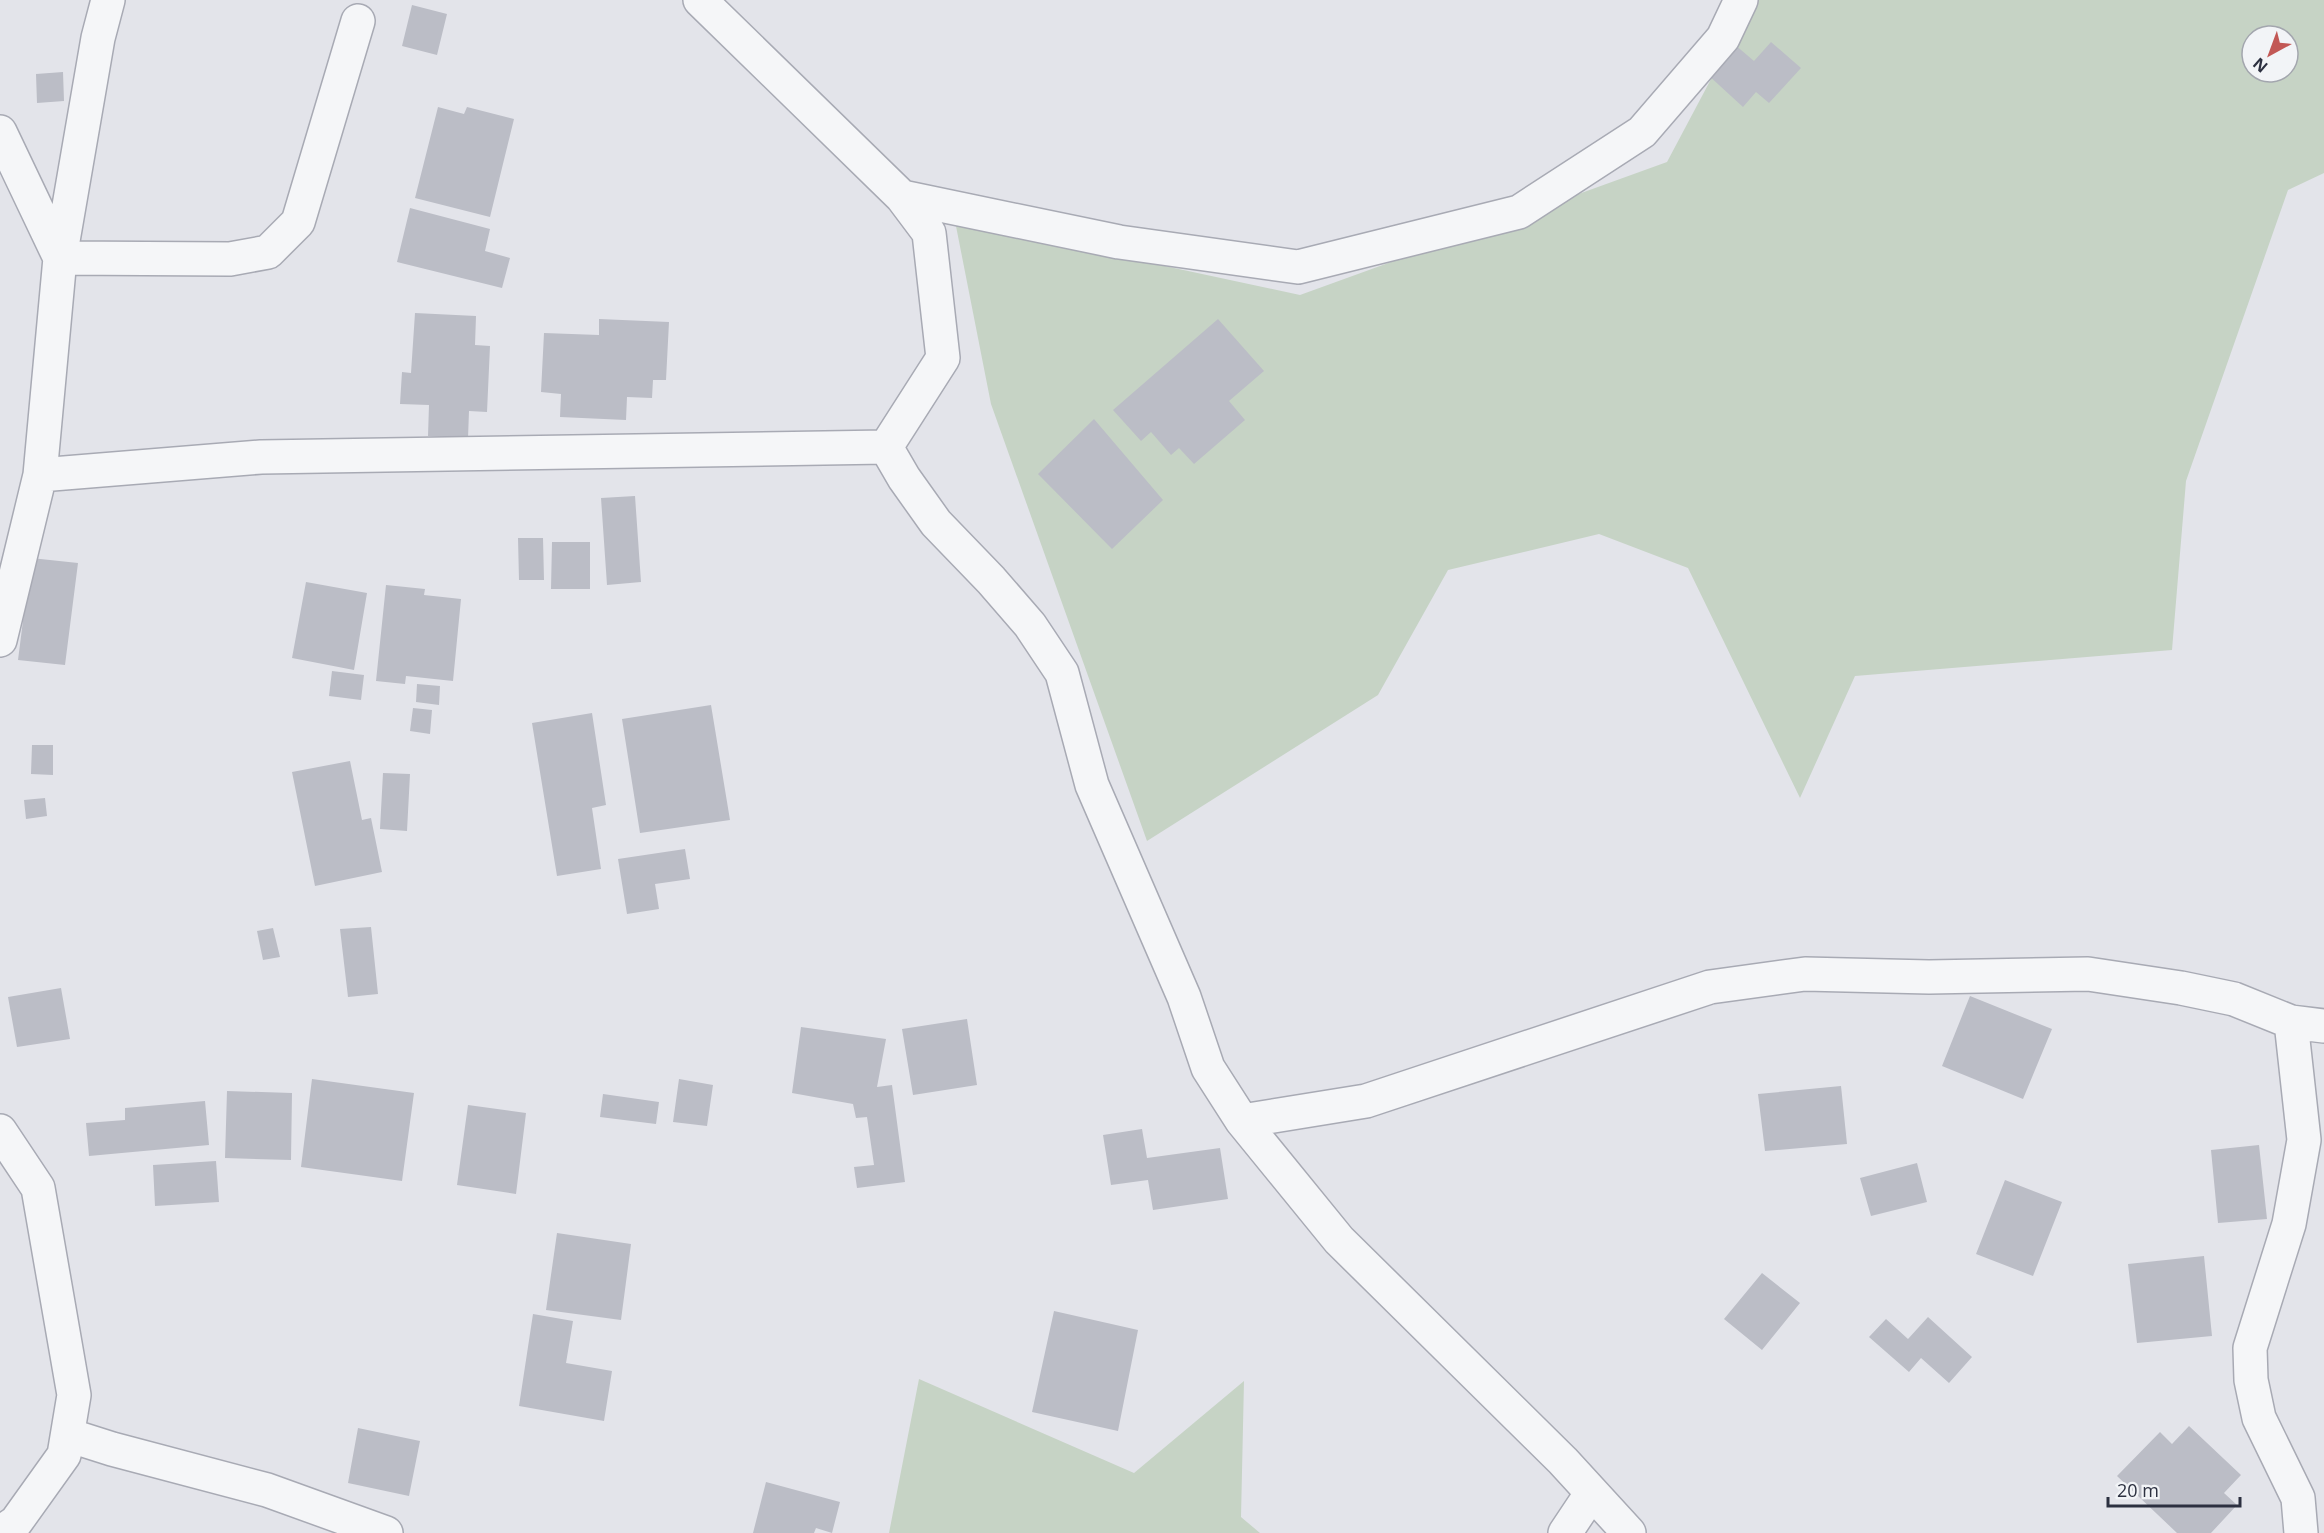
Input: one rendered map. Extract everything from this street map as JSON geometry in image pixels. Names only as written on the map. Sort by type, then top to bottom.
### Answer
[{"type":"street","points":[[0,640],[40,475],[60,258],[98,38],[108,0]]},
{"type":"street","points":[[700,0],[903,197],[929,233],[943,358],[886,447]]},
{"type":"street","points":[[903,197],[1119,242],[1298,267],[1519,212],[1642,132],[1723,38],[1741,0]]},
{"type":"street","points":[[60,258],[230,259],[268,252],[298,222],[358,21]]},
{"type":"street","points":[[0,132],[60,258]]},
{"type":"street","points":[[40,475],[261,457],[886,447]]},
{"type":"street","points":[[886,447],[904,478],[936,523],[992,580],[1030,625],[1062,673],[1092,785],[1184,997],[1208,1068],[1242,1121],[1339,1240],[1563,1461],[1629,1533]]},
{"type":"street","points":[[1242,1121],[1366,1101],[1710,987],[1804,974],[1929,977],[2088,974],[2181,988],[2234,999],[2291,1022],[2324,1026]]},
{"type":"street","points":[[2291,1022],[2304,1140],[2289,1224],[2250,1348],[2251,1380],[2259,1418],[2298,1498],[2301,1533]]},
{"type":"street","points":[[0,1131],[38,1188],[74,1395],[64,1455],[16,1522],[0,1533]]},
{"type":"street","points":[[68,1435],[267,1490],[386,1533]]},
{"type":"street","points":[[1565,1533],[1591,1494]]},
{"type":"green space","points":[[1753,0],[2324,0],[2324,173],[2288,190],[2186,481],[2172,650],[1855,676],[1800,798],[1688,568],[1599,534],[1448,570],[1378,695],[1147,841],[991,404],[955,221],[1300,295],[1667,162]]},
{"type":"green space","points":[[919,1379],[1134,1473],[1244,1381],[1241,1517],[1260,1533],[889,1533]]},
{"type":"building","points":[[412,5],[447,14],[437,55],[402,46]]},
{"type":"building","points":[[1771,42],[1801,68],[1769,103],[1756,92],[1743,107],[1707,74],[1734,44],[1754,61]]},
{"type":"building","points":[[63,72],[64,101],[37,103],[36,74]]},
{"type":"building","points":[[438,107],[464,114],[467,107],[514,119],[490,217],[415,198]]},
{"type":"building","points":[[410,208],[490,229],[485,251],[510,258],[502,288],[397,262]]},
{"type":"building","points":[[415,313],[476,316],[475,345],[490,346],[487,412],[469,411],[468,438],[428,436],[429,405],[400,404],[402,372],[411,373]]},
{"type":"building","points":[[599,319],[669,322],[666,380],[653,380],[652,398],[627,397],[626,420],[560,417],[561,394],[541,392],[544,333],[599,335]]},
{"type":"building","points":[[1218,319],[1264,371],[1229,401],[1245,420],[1194,464],[1179,448],[1171,455],[1151,432],[1141,441],[1113,410]]},
{"type":"building","points":[[1094,419],[1163,500],[1112,549],[1038,474]]},
{"type":"building","points":[[635,496],[641,582],[607,585],[601,498]]},
{"type":"building","points":[[518,538],[543,538],[544,580],[519,580]]},
{"type":"building","points":[[552,542],[590,542],[590,589],[551,589]]},
{"type":"building","points":[[31,558],[78,563],[65,665],[18,660]]},
{"type":"building","points":[[306,582],[367,593],[354,670],[292,658]]},
{"type":"building","points":[[386,585],[425,589],[424,595],[461,599],[453,681],[406,676],[405,684],[376,681]]},
{"type":"building","points":[[332,671],[364,675],[361,700],[329,696]]},
{"type":"building","points":[[417,684],[440,686],[439,705],[416,702]]},
{"type":"building","points":[[711,705],[730,820],[640,833],[622,719]]},
{"type":"building","points":[[413,708],[432,710],[430,734],[410,731]]},
{"type":"building","points":[[592,713],[606,805],[592,808],[601,869],[557,876],[532,723]]},
{"type":"building","points":[[32,745],[53,745],[53,775],[31,774]]},
{"type":"building","points":[[350,761],[362,820],[371,818],[382,872],[315,886],[292,772]]},
{"type":"building","points":[[383,773],[410,774],[407,831],[380,829]]},
{"type":"building","points":[[45,798],[47,816],[26,819],[24,800]]},
{"type":"building","points":[[685,849],[690,879],[655,884],[659,909],[627,914],[618,859]]},
{"type":"building","points":[[371,927],[378,994],[348,997],[340,929]]},
{"type":"building","points":[[273,928],[280,957],[263,960],[257,931]]},
{"type":"building","points":[[61,988],[70,1039],[17,1047],[8,997]]},
{"type":"building","points":[[1970,996],[2052,1029],[2023,1099],[1942,1066]]},
{"type":"building","points":[[967,1019],[977,1085],[913,1095],[902,1029]]},
{"type":"building","points":[[801,1027],[886,1039],[877,1087],[892,1085],[905,1182],[857,1188],[854,1167],[874,1165],[867,1117],[856,1118],[853,1104],[792,1093]]},
{"type":"building","points":[[312,1079],[414,1093],[402,1181],[301,1167]]},
{"type":"building","points":[[679,1079],[713,1085],[707,1126],[673,1122]]},
{"type":"building","points":[[1841,1086],[1847,1144],[1765,1151],[1758,1094]]},
{"type":"building","points":[[227,1091],[292,1093],[291,1160],[225,1158]]},
{"type":"building","points":[[603,1094],[659,1102],[656,1124],[600,1117]]},
{"type":"building","points":[[205,1101],[209,1145],[89,1156],[86,1123],[125,1120],[125,1108]]},
{"type":"building","points":[[468,1105],[526,1113],[516,1194],[457,1185]]},
{"type":"building","points":[[1142,1129],[1147,1158],[1220,1148],[1228,1199],[1153,1210],[1148,1180],[1111,1185],[1103,1135]]},
{"type":"building","points":[[2259,1145],[2267,1219],[2218,1223],[2211,1150]]},
{"type":"building","points":[[216,1161],[219,1202],[155,1206],[153,1165]]},
{"type":"building","points":[[1917,1163],[1927,1202],[1871,1216],[1860,1178]]},
{"type":"building","points":[[2005,1180],[2062,1202],[2033,1276],[1976,1254]]},
{"type":"building","points":[[557,1233],[631,1244],[621,1320],[546,1310]]},
{"type":"building","points":[[2204,1256],[2212,1336],[2137,1343],[2128,1264]]},
{"type":"building","points":[[1762,1273],[1800,1303],[1762,1350],[1724,1319]]},
{"type":"building","points":[[1054,1311],[1138,1330],[1118,1431],[1032,1412]]},
{"type":"building","points":[[533,1314],[573,1321],[566,1363],[612,1371],[604,1421],[519,1406]]},
{"type":"building","points":[[1928,1317],[1972,1357],[1949,1383],[1921,1358],[1909,1372],[1869,1337],[1886,1319],[1908,1339]]},
{"type":"building","points":[[2189,1426],[2241,1475],[2224,1493],[2237,1505],[2211,1533],[2177,1533],[2117,1476],[2160,1432],[2172,1444]]},
{"type":"building","points":[[358,1428],[420,1441],[409,1496],[348,1483]]},
{"type":"building","points":[[766,1482],[840,1502],[832,1533],[816,1528],[814,1533],[753,1533]]}]
